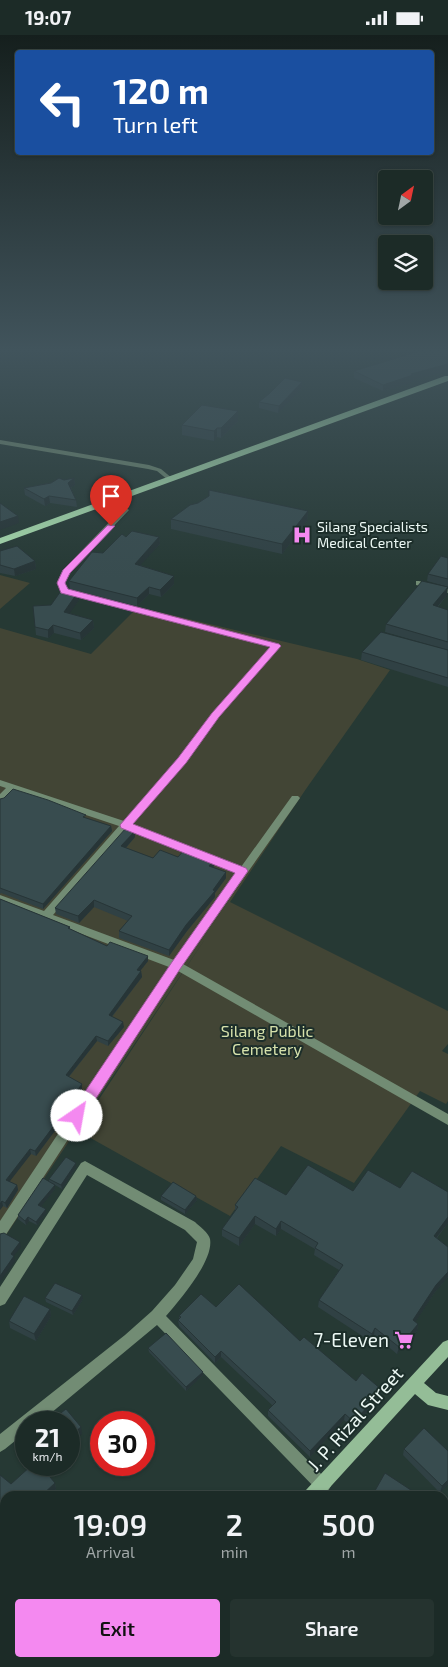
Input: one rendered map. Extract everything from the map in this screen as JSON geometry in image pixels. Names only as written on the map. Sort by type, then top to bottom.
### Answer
[{"type":"main road","points":[[0,541],[315,426]]},
{"type":"main road","name":"J. P. Rizal Street","points":[[318,1491],[448,1347]]},
{"type":"main road","points":[[415,1385],[433,1400],[448,1403]]},
{"type":"street","points":[[0,442],[149,467],[159,470],[170,479]]},
{"type":"street","points":[[45,917],[182,761],[216,715],[276,646],[64,591],[61,583],[66,572],[125,510],[112,500]]},
{"type":"street","points":[[419,583],[448,591]]},
{"type":"street","points":[[0,783],[125,825],[242,871]]},
{"type":"street","points":[[0,800],[12,787]]},
{"type":"street","points":[[0,1233],[176,965],[295,798]]},
{"type":"street","points":[[0,899],[176,965],[448,1119]]},
{"type":"street","points":[[0,1299],[85,1167],[190,1226],[204,1240],[199,1261],[180,1290],[157,1316],[130,1340],[0,1444]]},
{"type":"street","points":[[157,1316],[318,1491]]},
{"type":"green space","points":[[0,575],[30,583],[0,609]]},
{"type":"green space","name":"Silang Public Cemetery","points":[[138,607],[357,659],[390,670],[306,789],[230,902],[448,1011],[448,1044],[442,1051],[448,1054],[448,1101],[446,1104],[420,1091],[354,1183],[281,1146],[230,1216],[78,1131],[205,939],[0,1244],[0,628],[91,654]]},
{"type":"building","points":[[188,426],[223,426],[214,431]]},
{"type":"building","points":[[59,478],[64,480],[74,478],[68,483],[76,500],[49,496],[44,499],[24,488],[51,483]]},
{"type":"building","points":[[209,490],[308,511],[282,544],[171,519],[190,505],[198,503],[209,496]]},
{"type":"building","points":[[0,503],[18,516],[0,522]]},
{"type":"building","points":[[132,531],[159,537],[135,564],[174,576],[160,590],[149,587],[137,598],[69,581],[92,552],[103,553],[122,534],[126,537]]},
{"type":"building","points":[[17,546],[35,561],[14,569],[0,565],[0,551]]},
{"type":"building","points":[[441,556],[448,558],[448,579],[428,574]]},
{"type":"building","points":[[422,581],[448,587],[433,605],[448,610],[448,642],[386,624]]},
{"type":"building","points":[[63,588],[78,592],[64,612],[93,620],[80,633],[53,625],[48,630],[35,627],[33,606],[51,605]]},
{"type":"building","points":[[381,632],[448,650],[448,678],[362,652]]},
{"type":"building","points":[[13,789],[48,800],[86,815],[83,817],[111,826],[43,904],[0,888],[0,799],[4,798]]},
{"type":"building","points":[[126,828],[135,831],[121,846],[153,858],[160,850],[178,857],[185,849],[214,860],[209,866],[226,872],[213,890],[215,891],[186,925],[169,950],[119,931],[132,916],[94,900],[78,916],[55,908]]},
{"type":"building","points":[[0,899],[70,927],[68,928],[107,946],[110,942],[148,956],[137,970],[141,971],[109,1015],[123,1022],[108,1041],[96,1036],[66,1075],[82,1084],[35,1151],[30,1149],[6,1180],[17,1185],[5,1203],[2,1201],[0,1204]]},
{"type":"building","points":[[66,1157],[76,1163],[61,1185],[49,1179]]},
{"type":"building","points":[[308,1165],[353,1191],[368,1170],[400,1188],[412,1171],[448,1192],[448,1217],[434,1236],[448,1247],[448,1272],[436,1285],[413,1320],[418,1324],[399,1347],[375,1328],[372,1334],[319,1300],[343,1265],[315,1248],[318,1243],[281,1221],[276,1229],[255,1216],[239,1238],[222,1229],[238,1207],[235,1205],[255,1178],[286,1195]]},
{"type":"building","points":[[43,1178],[55,1185],[38,1205],[46,1209],[36,1222],[28,1217],[25,1221],[18,1215]]},
{"type":"building","points":[[173,1182],[196,1196],[185,1210],[161,1196]]},
{"type":"building","points":[[4,1233],[20,1242],[11,1254],[14,1256],[0,1276],[0,1234]]},
{"type":"building","points":[[55,1283],[82,1295],[72,1311],[45,1298]]},
{"type":"building","points":[[239,1284],[300,1341],[304,1337],[356,1381],[362,1373],[382,1390],[354,1422],[345,1414],[310,1451],[268,1410],[276,1402],[221,1351],[215,1357],[178,1320],[181,1317],[179,1316],[201,1294],[216,1307]]},
{"type":"building","points":[[24,1296],[50,1309],[34,1334],[9,1321]]},
{"type":"building","points":[[166,1333],[203,1372],[186,1387],[148,1348]]},
{"type":"building","points":[[424,1428],[448,1451],[448,1480],[442,1486],[404,1449]]},
{"type":"building","points":[[385,1473],[412,1491],[375,1491]]},
{"type":"building","points":[[0,1475],[11,1484],[20,1476],[49,1476],[55,1483],[46,1491],[0,1491]]},
{"type":"place","name":"Silang Specialists Medical Center","points":[[302,535]]},
{"type":"place","name":"7-Eleven","points":[[404,1340]]},
{"type":"route","points":[[77,1116],[176,965],[242,871],[125,825],[182,761],[216,715],[276,646],[64,591],[61,583],[66,572],[111,526]]}]
